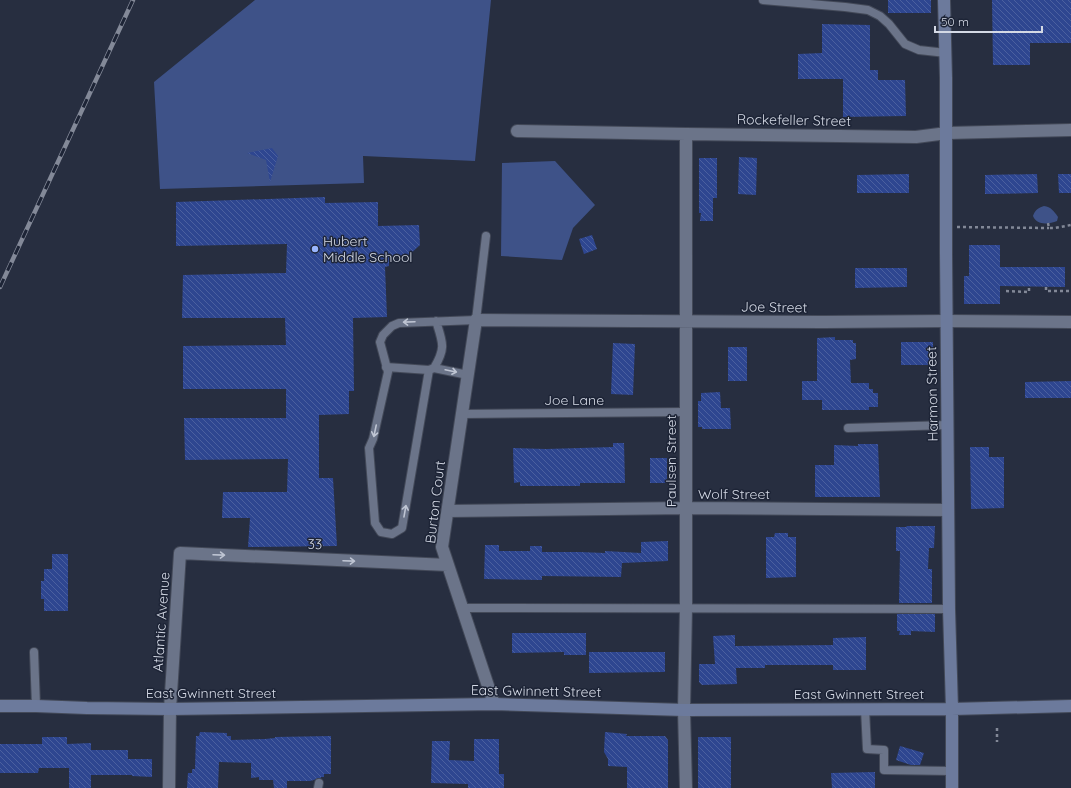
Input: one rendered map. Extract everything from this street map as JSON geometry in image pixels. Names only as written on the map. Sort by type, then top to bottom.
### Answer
[{"type":"main road","name":"Harmon Street","points":[[944,0],[947,133],[946,321],[952,788]]},
{"type":"main road","name":"East Gwinnett Street","points":[[0,706],[170,709],[494,704],[684,710],[952,709],[1071,706]]},
{"type":"street","name":"Rockefeller Street","points":[[517,131],[916,137],[947,133],[1071,130]]},
{"type":"street","name":"Paulsen Street","points":[[686,134],[686,608],[684,710],[686,788]]},
{"type":"street","name":"Joe Street","points":[[476,320],[1071,322]]},
{"type":"street","name":"Burton Court","points":[[476,320],[442,547],[494,704]]},
{"type":"street","name":"Wolf Street","points":[[448,511],[686,508],[948,510]]},
{"type":"street","name":"33","points":[[180,553],[448,565]]},
{"type":"street","name":"Atlantic Avenue","points":[[169,788],[170,709],[180,553]]},
{"type":"lane","points":[[763,0],[868,10],[880,16],[889,24],[905,44],[920,50],[946,53]]},
{"type":"lane","points":[[436,321],[442,341],[443,351],[432,369],[402,528],[392,534],[381,532],[375,523],[369,448],[373,439],[388,372],[380,342],[383,334],[392,326],[399,323],[436,321],[476,320],[486,236]]},
{"type":"lane","points":[[386,367],[432,369],[468,375]]},
{"type":"lane","name":"Joe Lane","points":[[462,414],[686,412]]},
{"type":"lane","points":[[848,428],[948,425]]},
{"type":"lane","points":[[463,608],[949,609]]},
{"type":"lane","points":[[34,652],[36,706]]},
{"type":"lane","points":[[865,709],[867,749],[884,750],[884,770],[952,771]]},
{"type":"path","points":[[1048,223],[1049,228]]},
{"type":"path","points":[[946,227],[1055,228],[1071,225]]},
{"type":"path","points":[[1006,291],[1028,292],[1029,286]]},
{"type":"path","points":[[1046,287],[1046,292],[1071,291]]},
{"type":"path","points":[[996,728],[997,742]]},
{"type":"shaded area","points":[[255,0],[491,0],[475,161],[363,156],[364,183],[160,189],[154,82]]},
{"type":"shaded area","points":[[555,161],[595,205],[573,228],[562,260],[501,256],[502,163]]},
{"type":"shaded area","points":[[1044,206],[1049,207],[1054,211],[1058,217],[1057,221],[1040,223],[1035,219],[1033,216],[1035,212],[1038,208]]},
{"type":"building","points":[[888,0],[931,0],[931,13],[888,13]]},
{"type":"building","points":[[992,0],[1071,0],[1071,43],[1030,43],[1030,65],[993,65]]},
{"type":"building","points":[[822,24],[870,25],[870,70],[878,70],[878,80],[905,80],[906,116],[843,117],[843,79],[798,79],[798,54],[822,53]]},
{"type":"building","points":[[272,148],[278,156],[270,182],[266,160],[247,153]]},
{"type":"building","points":[[739,157],[757,158],[756,195],[738,194]]},
{"type":"building","points":[[699,158],[717,158],[717,198],[713,198],[713,221],[700,221]]},
{"type":"building","points":[[909,174],[909,193],[857,193],[857,175]]},
{"type":"building","points":[[1037,174],[1038,193],[985,194],[985,175]]},
{"type":"building","points":[[1058,174],[1071,174],[1071,193],[1059,193]]},
{"type":"building","name":"Hubert Middle School","points":[[325,197],[325,203],[378,202],[378,226],[419,225],[420,245],[408,256],[389,257],[389,266],[385,267],[387,317],[353,318],[354,391],[349,391],[349,414],[319,415],[319,478],[333,478],[337,546],[248,547],[250,518],[222,518],[223,492],[287,492],[288,459],[185,460],[184,418],[286,418],[286,389],[183,389],[183,346],[286,345],[285,318],[182,318],[183,275],[286,273],[287,244],[176,246],[176,202]]},
{"type":"building","points":[[592,235],[597,249],[584,254],[579,239]]},
{"type":"building","points":[[969,245],[1000,245],[1000,267],[1065,267],[1065,287],[1000,286],[1000,304],[964,304],[964,276],[969,276]]},
{"type":"building","points":[[855,268],[907,268],[907,287],[855,288]]},
{"type":"building","points":[[835,337],[835,340],[853,340],[853,343],[856,343],[856,359],[850,360],[851,383],[869,383],[869,389],[873,389],[873,393],[878,393],[878,407],[869,407],[869,410],[822,410],[822,400],[802,400],[802,381],[817,381],[817,338]]},
{"type":"building","points":[[901,342],[933,342],[933,365],[901,365]]},
{"type":"building","points":[[613,343],[635,344],[633,395],[611,394]]},
{"type":"building","points":[[728,347],[747,347],[747,381],[728,381]]},
{"type":"building","points":[[1071,381],[1071,398],[1025,398],[1025,382]]},
{"type":"building","points":[[720,392],[721,408],[730,408],[731,429],[702,429],[702,427],[698,427],[698,401],[701,401],[701,393]]},
{"type":"building","points":[[613,443],[624,443],[625,483],[580,483],[580,486],[520,486],[520,482],[514,483],[513,448],[546,449],[613,447]]},
{"type":"building","points":[[858,444],[878,444],[880,497],[815,497],[815,465],[834,465],[834,445],[858,446]]},
{"type":"building","points":[[970,447],[989,447],[989,457],[1004,457],[1004,508],[971,509]]},
{"type":"building","points":[[650,458],[667,458],[667,483],[650,483]]},
{"type":"building","points":[[935,526],[934,548],[929,548],[928,569],[932,569],[932,603],[899,603],[900,551],[896,551],[896,527]]},
{"type":"building","points":[[775,533],[788,533],[788,537],[796,537],[796,577],[766,578],[766,537],[774,537]]},
{"type":"building","points":[[668,541],[668,561],[622,563],[621,577],[542,576],[542,580],[484,579],[485,545],[499,545],[499,551],[530,551],[530,546],[542,546],[542,552],[605,553],[605,551],[641,553],[641,542]]},
{"type":"building","points":[[52,554],[68,554],[68,611],[44,611],[44,599],[41,599],[41,581],[44,581],[44,569],[52,569]]},
{"type":"building","points":[[897,614],[935,614],[935,632],[911,631],[911,635],[899,635],[900,631],[897,631]]},
{"type":"building","points":[[512,633],[586,633],[586,655],[564,655],[564,652],[512,653]]},
{"type":"building","points":[[735,635],[735,646],[833,645],[833,638],[866,637],[866,670],[833,670],[833,665],[765,665],[765,668],[736,668],[737,684],[702,685],[699,682],[699,664],[715,664],[713,636]]},
{"type":"building","points":[[589,652],[665,652],[665,672],[589,673]]},
{"type":"building","points":[[200,732],[227,733],[227,736],[231,736],[231,740],[265,739],[275,737],[331,736],[331,774],[324,774],[324,777],[310,781],[287,781],[287,788],[274,788],[273,780],[259,780],[259,777],[251,778],[251,763],[219,762],[218,788],[187,788],[188,773],[192,773],[192,769],[195,769],[196,736],[199,736]]},
{"type":"building","points":[[605,732],[627,734],[626,736],[665,736],[668,740],[668,788],[627,788],[627,767],[608,766],[608,759],[604,752]]},
{"type":"building","points":[[42,737],[67,737],[67,744],[91,743],[91,750],[128,750],[128,759],[152,759],[152,777],[132,775],[91,775],[91,788],[69,788],[69,768],[39,768],[38,773],[0,773],[0,744],[42,744]]},
{"type":"building","points":[[698,737],[731,737],[731,788],[698,788]]},
{"type":"building","points":[[474,739],[499,739],[499,774],[504,774],[504,788],[468,788],[468,784],[431,783],[432,741],[450,741],[449,760],[474,761]]},
{"type":"building","points":[[900,746],[924,753],[920,765],[911,765],[896,760]]},
{"type":"building","points":[[875,772],[875,788],[832,788],[831,773]]},
{"type":"railway","points":[[0,287],[133,0]]},
{"type":"place","name":"Hubert Middle School","points":[[315,249]]}]
